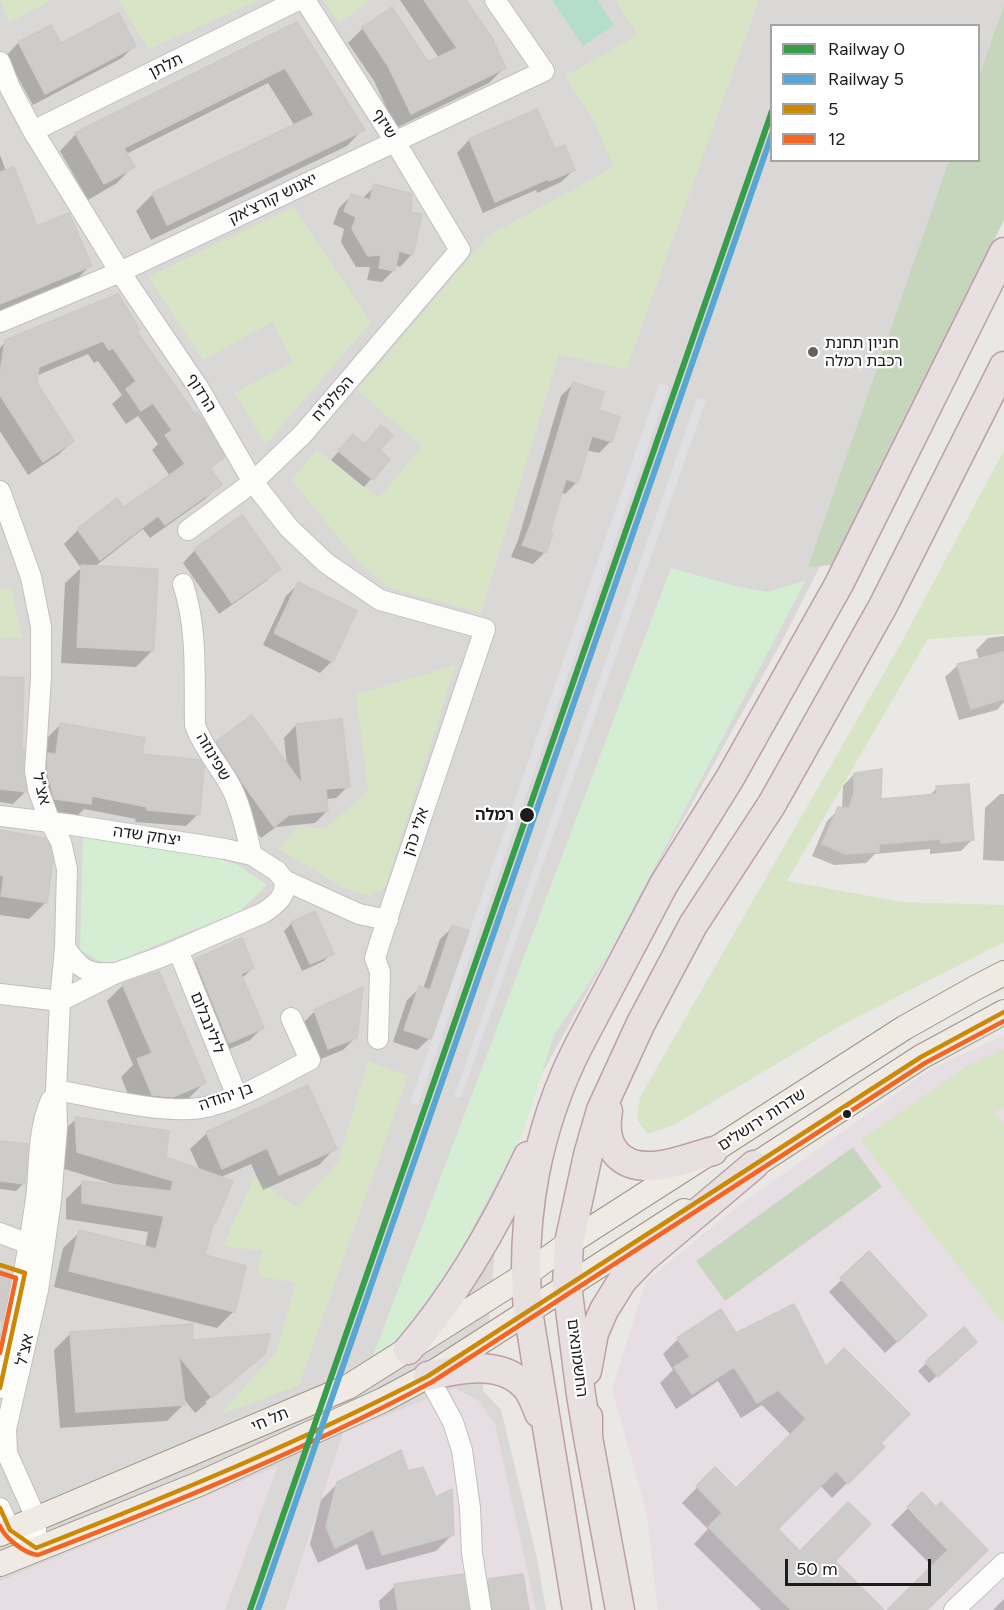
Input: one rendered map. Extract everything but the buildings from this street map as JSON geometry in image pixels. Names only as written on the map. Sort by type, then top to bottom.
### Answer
[{"type":"highway","points":[[408,1350],[434,1320],[492,1227],[517,1180],[579,1045],[664,884],[730,778],[839,584],[1004,252]]},
{"type":"highway","points":[[713,1151],[653,1166],[622,1160],[612,1150],[606,1137],[606,1119],[614,1079],[693,925],[772,804],[882,606],[1004,366]]},
{"type":"highway","points":[[563,1077],[543,1137],[534,1174],[526,1223],[525,1275],[528,1311],[577,1610]]},
{"type":"highway","name":"החשמונאים","points":[[588,1437],[567,1285],[569,1244],[600,1110],[614,1079]]},
{"type":"highway","points":[[621,1610],[588,1437],[587,1366],[594,1333],[622,1281],[643,1259],[754,1165]]},
{"type":"highway","points":[[428,1376],[476,1367],[505,1372],[524,1384],[538,1410],[551,1458]]},
{"type":"main road","name":"שדרות ירושלים","points":[[525,1275],[569,1244],[903,1028],[1004,974]]},
{"type":"main road","name":"שדרות ירושלים","points":[[567,1285],[921,1058],[1004,1012]]},
{"type":"main road","name":"תל חי","points":[[5,1532],[348,1387],[525,1275]]},
{"type":"main road","name":"תל חי","points":[[0,1564],[209,1479],[335,1423],[428,1376],[567,1285]]},
{"type":"street","name":"תלתן","points":[[33,131],[298,0]]},
{"type":"street","name":"שיזף","points":[[305,0],[460,250]]},
{"type":"street","name":"יאנוש קורצ'אק","points":[[0,322],[120,272],[544,70],[495,0]]},
{"type":"street","name":"הרדוף","points":[[0,62],[10,88],[33,131],[120,272],[198,387],[253,482],[289,528],[326,563],[380,600],[485,629]]},
{"type":"street","name":"הפלמ\"ח","points":[[188,530],[253,482],[303,434],[460,250]]},
{"type":"street","name":"אצ\"ל","points":[[0,491],[31,577],[41,627],[40,704],[35,770],[38,789],[61,842],[67,869],[65,948],[56,1089],[57,1128],[44,1257],[5,1442],[12,1465],[36,1518],[36,1548]]},
{"type":"street","name":"שפינוזה","points":[[183,584],[190,604],[194,629],[195,725],[200,739],[232,788],[252,855]]},
{"type":"street","name":"אלי כהן","points":[[378,1039],[380,972],[375,957],[485,629]]},
{"type":"street","name":"יצחק שדה","points":[[0,816],[196,843],[252,855],[277,871],[284,888]]},
{"type":"street","points":[[0,994],[60,1001],[116,973],[178,950],[263,913],[276,904],[284,888],[310,892],[359,914],[388,920]]},
{"type":"street","points":[[65,948],[86,971],[98,974],[116,973]]},
{"type":"street","name":"לילינבלום","points":[[178,950],[237,1096]]},
{"type":"street","name":"בן יהודה","points":[[56,1089],[168,1109],[201,1108],[237,1096],[310,1060],[291,1018]]},
{"type":"street","name":"אצ\"ל","points":[[0,1388],[21,1297],[36,1199],[43,1126],[56,1089]]},
{"type":"street","points":[[0,1233],[29,1244],[44,1257]]},
{"type":"street","points":[[428,1376],[453,1422],[462,1450],[470,1508],[472,1553],[481,1610]]},
{"type":"street","points":[[0,1508],[5,1532],[36,1548]]},
{"type":"street","points":[[954,1610],[1004,1563]]},
{"type":"shaded area","name":"רמלה","points":[[0,0],[1004,0],[1004,204],[782,641],[504,1142],[483,1391],[501,1410],[537,1558],[546,1610],[0,1610]]},
{"type":"shaded area","points":[[879,0],[995,0],[980,43],[980,24],[870,24]]},
{"type":"shaded area","name":"חניון תחנת רכבת רמלה","points":[[822,162],[939,162],[800,560],[786,570],[761,576],[686,544]]},
{"type":"shaded area","points":[[659,384],[669,386],[418,1105],[410,1103]]},
{"type":"shaded area","points":[[697,398],[706,400],[461,1098],[454,1097]]},
{"type":"shaded area","points":[[532,552],[571,565],[435,978],[396,965]]},
{"type":"shaded area","points":[[103,993],[134,1094],[72,1089],[75,1008]]},
{"type":"shaded area","points":[[0,1005],[51,1012],[45,1131],[0,1124]]},
{"type":"shaded area","points":[[1004,1035],[1004,1610],[658,1610],[646,1510],[612,1389],[646,1281],[733,1210],[929,1070]]},
{"type":"shaded area","points":[[454,1388],[478,1400],[495,1424],[536,1610],[285,1610],[343,1433]]},
{"type":"shaded area","points":[[278,1466],[225,1610],[0,1610],[0,1581]]},
{"type":"green space","points":[[0,0],[51,0],[9,23]]},
{"type":"green space","points":[[118,0],[259,0],[149,49]]},
{"type":"green space","points":[[323,0],[371,0],[339,23]]},
{"type":"green space","points":[[552,0],[597,0],[614,25],[583,46]]},
{"type":"green space","points":[[615,0],[759,0],[626,370],[559,354],[481,613],[388,587],[359,563],[292,480],[317,450],[379,498],[422,446],[357,390],[488,236],[614,167],[593,119],[565,76],[638,35]]},
{"type":"green space","points":[[1004,6],[1004,220],[832,565],[808,567],[949,162],[980,162],[980,73]]},
{"type":"green space","points":[[293,207],[371,322],[266,444],[234,393],[293,362],[272,322],[203,360],[148,277]]},
{"type":"green space","points":[[1004,450],[1004,634],[928,639],[787,881],[902,902],[1004,905],[1004,942],[840,1026],[674,1125],[648,1134],[637,1120],[640,1097],[900,645]]},
{"type":"green space","points":[[671,568],[739,587],[769,592],[806,580],[611,950],[554,1035],[523,1132],[460,1252],[422,1313],[402,1336],[373,1356]]},
{"type":"green space","points":[[11,588],[22,637],[0,638],[0,590]]},
{"type":"green space","points":[[456,665],[385,887],[370,896],[346,889],[279,849],[298,826],[325,829],[368,791],[356,694]]},
{"type":"green space","points":[[83,836],[185,849],[236,864],[267,885],[240,911],[107,965],[80,950]]},
{"type":"green space","points":[[1004,1049],[1004,1107],[995,1112],[1004,1125],[1004,1325],[860,1140],[970,1064]]},
{"type":"green space","points":[[368,1061],[408,1076],[299,1385],[220,1415],[277,1350],[296,1283],[258,1276],[262,1251],[223,1246],[254,1178],[297,1207],[338,1162]]},
{"type":"green space","points":[[853,1147],[882,1187],[725,1301],[696,1261]]},
{"type":"rail line","name":"0","points":[[250,1610],[770,117]]},
{"type":"rail line","name":"5","points":[[258,1610],[770,140]]},
{"type":"transit line","name":"5","points":[[0,1508],[10,1530],[36,1548],[234,1467],[380,1400],[428,1376],[921,1057],[1004,1012]]},
{"type":"transit line","name":"12","points":[[0,1526],[16,1545],[27,1552],[38,1555],[238,1475],[384,1407],[432,1382],[925,1063],[1004,1021]]},
{"type":"transit line","name":"5","points":[[0,1265],[25,1273],[0,1388]]},
{"type":"transit line","name":"12","points":[[0,1273],[16,1278],[0,1353]]},
{"type":"place","name":"חניון תחנת רכבת רמלה","points":[[813,352]]},
{"type":"place","name":"רמלה","points":[[527,815]]}]
